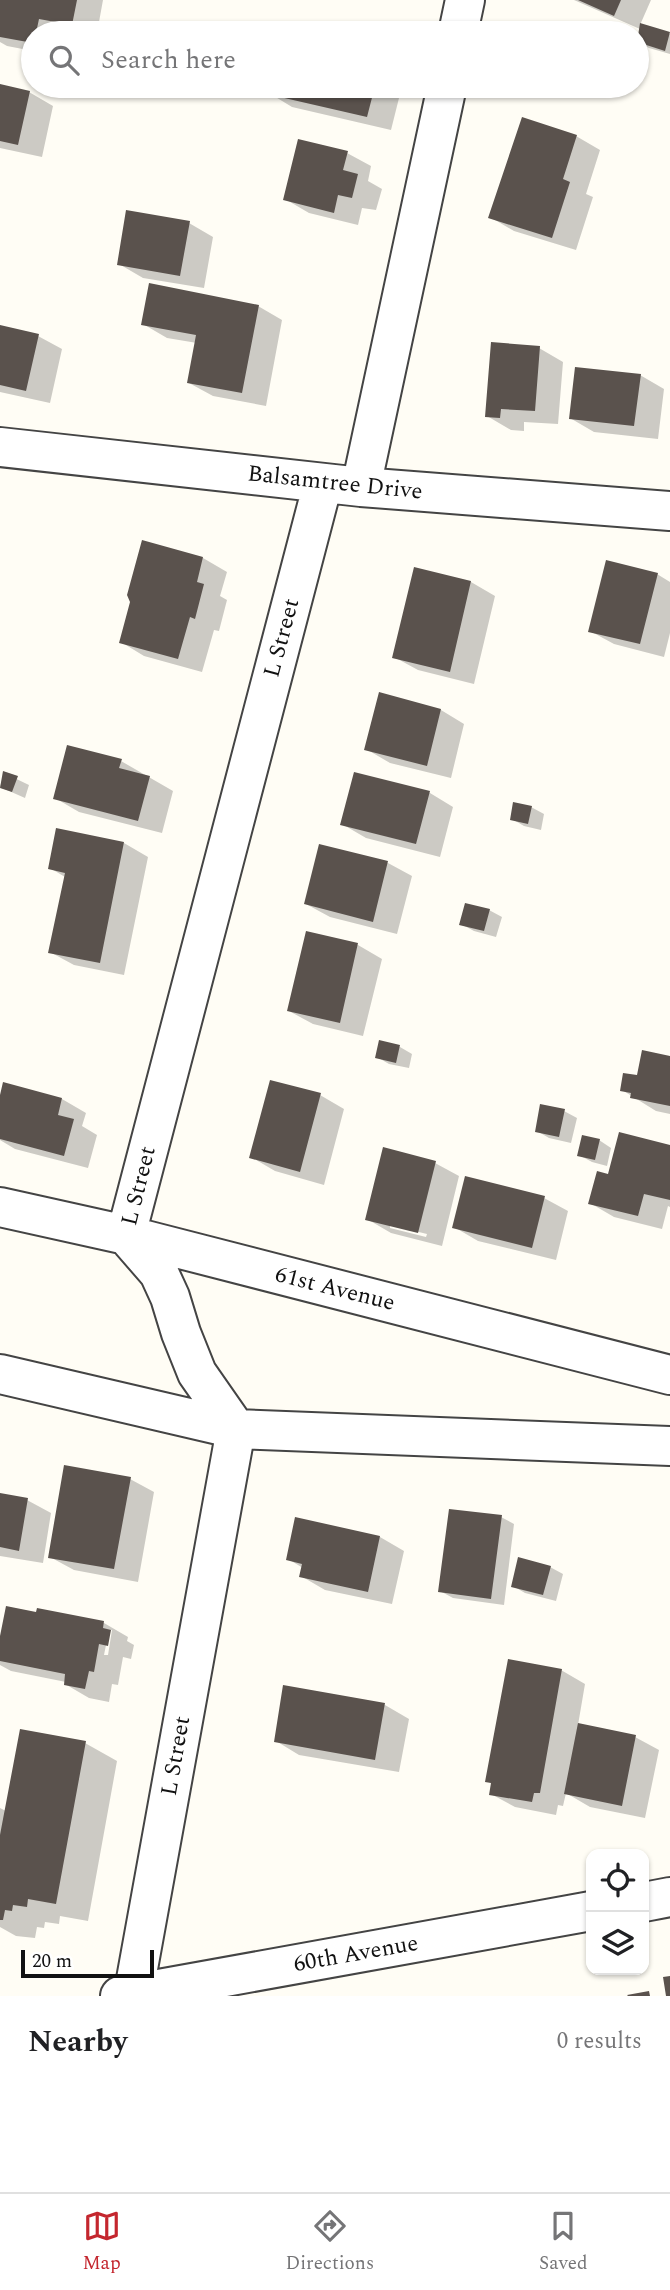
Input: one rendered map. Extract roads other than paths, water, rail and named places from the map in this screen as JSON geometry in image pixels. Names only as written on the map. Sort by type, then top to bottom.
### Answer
[{"type":"street","points":[[461,21],[466,0]]},
{"type":"street","points":[[360,487],[444,98]]},
{"type":"street","name":"Balsamtree Drive","points":[[0,447],[360,487],[670,511]]},
{"type":"street","name":"L Street","points":[[129,1995],[236,1429],[197,1373],[159,1273],[125,1236],[323,483]]},
{"type":"street","name":"61st Avenue","points":[[0,1206],[670,1375]]},
{"type":"street","points":[[0,1374],[236,1429],[670,1446]]},
{"type":"street","points":[[649,1901],[670,1897]]},
{"type":"street","name":"60th Avenue","points":[[129,1995],[586,1912]]}]
